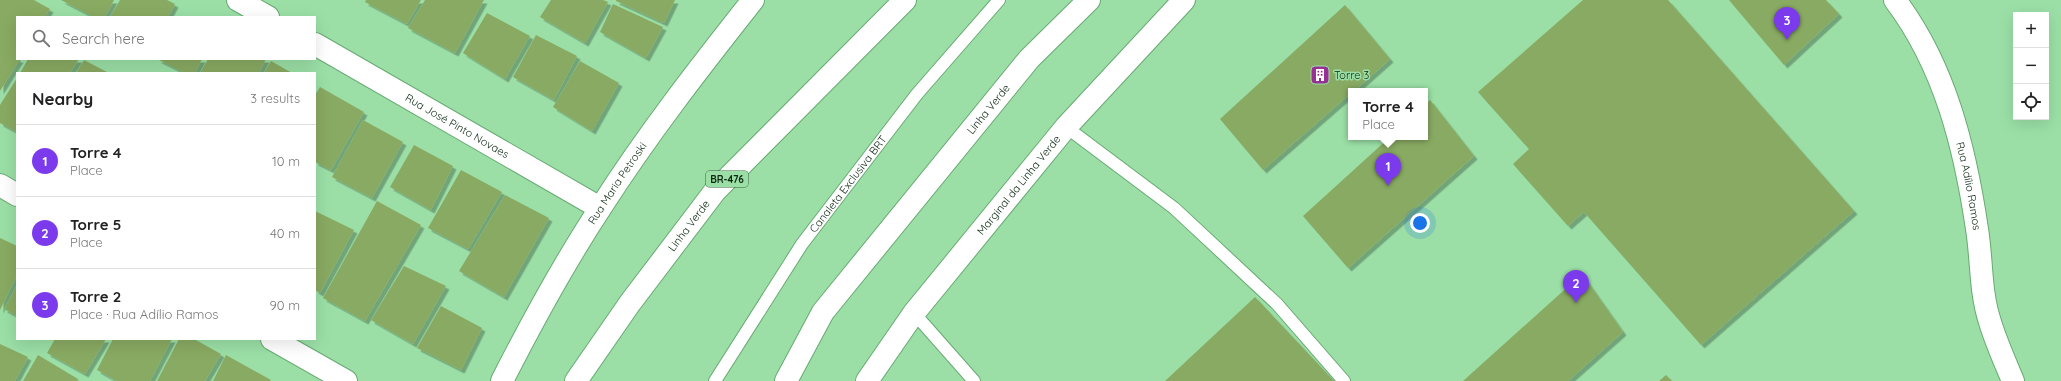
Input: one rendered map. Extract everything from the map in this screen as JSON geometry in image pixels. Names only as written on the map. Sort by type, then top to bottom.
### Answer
[{"type":"main road","points":[[238,0],[266,16]]},
{"type":"main road","name":"Rua Maria Petroski","points":[[502,381],[556,281],[600,208],[706,60],[753,0]]},
{"type":"main road","name":"Linha Verde","points":[[576,381],[630,304],[714,191],[905,0]]},
{"type":"main road","name":"Linha Verde","points":[[786,381],[823,312],[1029,59],[1089,0]]},
{"type":"main road","name":"Marginal da Linha Verde","points":[[867,381],[914,313],[1066,126],[1184,0]]},
{"type":"main road","name":"Rua Adílio Ramos","points":[[1895,0],[1925,48],[1945,93],[1959,136],[1978,230],[1983,293],[1989,321],[2013,381]]},
{"type":"main road","name":"Rua José Pinto Novaes","points":[[316,45],[600,208]]},
{"type":"main road","points":[[0,185],[16,194]]},
{"type":"main road","points":[[274,340],[346,381]]},
{"type":"lane","name":"Canaleta Exclusiva BRT","points":[[715,381],[802,244],[917,94],[999,0]]},
{"type":"lane","points":[[1066,126],[1174,208],[1277,304],[1344,381]]},
{"type":"lane","points":[[914,313],[974,381]]},
{"type":"building","points":[[0,0],[34,0],[50,9],[46,16],[16,16],[16,60],[19,60],[0,91]]},
{"type":"building","points":[[61,0],[114,0],[106,16],[92,16]]},
{"type":"building","points":[[120,0],[167,0],[175,4],[169,16],[111,16]]},
{"type":"building","points":[[366,0],[421,0],[407,24],[365,2]]},
{"type":"building","points":[[425,0],[484,0],[455,53],[408,28]]},
{"type":"building","points":[[551,0],[603,0],[608,2],[585,43],[540,17]]},
{"type":"building","points":[[616,0],[675,0],[664,23]]},
{"type":"building","points":[[1583,0],[1668,0],[1854,211],[1701,345],[1584,212],[1568,226],[1513,164],[1529,149],[1478,92]]},
{"type":"building","points":[[1729,0],[1826,0],[1839,14],[1784,65]]},
{"type":"building","points":[[613,4],[663,27],[646,58],[600,32]]},
{"type":"building","name":"Torre 3","points":[[1345,5],[1390,59],[1357,88],[1348,88],[1348,96],[1263,170],[1220,119]]},
{"type":"building","points":[[487,13],[530,36],[505,79],[463,53]]},
{"type":"building","points":[[536,35],[577,56],[554,100],[513,77]]},
{"type":"building","points":[[27,60],[78,60],[71,72],[21,72]]},
{"type":"building","points":[[84,60],[107,72],[77,72]]},
{"type":"building","points":[[159,60],[202,60],[196,72],[183,72]]},
{"type":"building","points":[[207,60],[266,60],[260,72],[201,72]]},
{"type":"building","points":[[271,61],[290,72],[265,72]]},
{"type":"building","points":[[580,61],[619,83],[592,131],[553,107]]},
{"type":"building","points":[[16,80],[16,131],[0,123],[0,105]]},
{"type":"building","points":[[320,87],[364,112],[331,170],[316,162],[316,93]]},
{"type":"building","points":[[1430,100],[1474,156],[1348,268],[1303,216],[1387,140],[1428,140],[1428,102]]},
{"type":"building","points":[[363,120],[403,142],[372,198],[332,177]]},
{"type":"building","points":[[414,145],[453,166],[431,210],[390,187]]},
{"type":"building","points":[[461,170],[502,192],[468,249],[428,228]]},
{"type":"building","points":[[505,195],[549,218],[504,297],[459,271]]},
{"type":"building","points":[[377,201],[421,225],[365,321],[323,298]]},
{"type":"building","points":[[316,211],[354,230],[320,293],[316,291]]},
{"type":"building","points":[[0,238],[16,246],[16,278],[0,310]]},
{"type":"building","points":[[404,266],[446,286],[413,344],[371,320]]},
{"type":"building","points":[[1582,274],[1623,332],[1568,381],[1463,381]]},
{"type":"building","points":[[16,287],[16,315],[4,309]]},
{"type":"building","points":[[1255,297],[1334,381],[1165,381]]},
{"type":"building","points":[[441,306],[482,328],[461,370],[417,348]]},
{"type":"building","points":[[54,340],[105,340],[85,374],[47,353]]},
{"type":"building","points":[[112,340],[171,340],[150,381],[117,381],[97,370]]},
{"type":"building","points":[[178,340],[196,340],[221,354],[205,381],[157,381]]},
{"type":"building","points":[[0,344],[28,357],[15,381],[0,381]]},
{"type":"building","points":[[38,355],[78,379],[77,381],[23,381]]},
{"type":"building","points":[[226,355],[271,380],[213,381]]},
{"type":"building","points":[[1666,375],[1672,381],[1659,381]]},
{"type":"place","name":"Torre 2","points":[[1787,40]]},
{"type":"place","name":"Torre 3","points":[[1320,75]]},
{"type":"place","name":"Torre 4","points":[[1388,186]]},
{"type":"place","name":"Torre 5","points":[[1576,303]]}]
